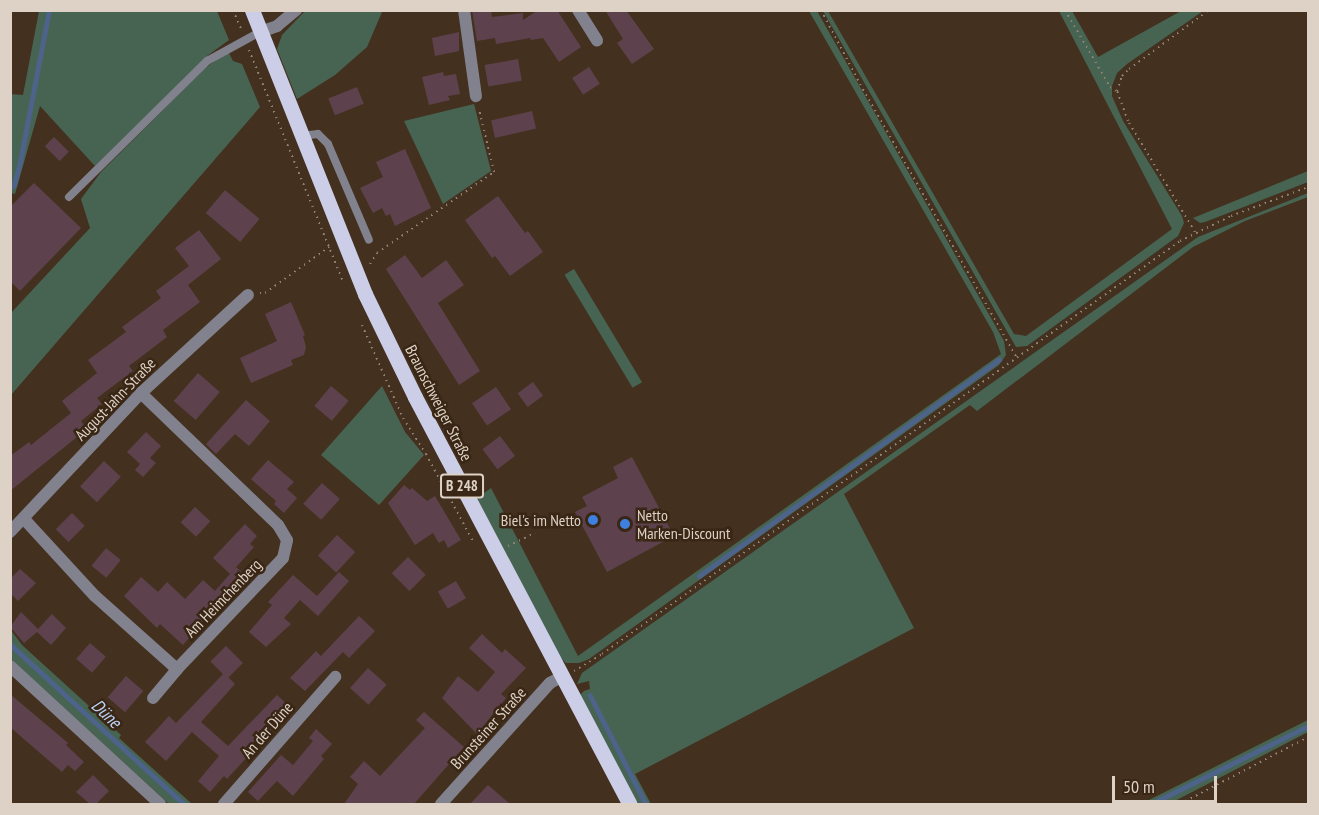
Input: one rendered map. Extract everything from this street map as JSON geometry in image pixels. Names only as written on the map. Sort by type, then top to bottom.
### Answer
[{"type":"main road","name":"Braunschweiger Straße","points":[[252,10],[301,136],[349,277],[630,804]]},
{"type":"street","points":[[260,32],[277,26],[296,10]]},
{"type":"street","points":[[464,10],[476,96]]},
{"type":"street","points":[[578,10],[597,41]]},
{"type":"street","name":"August-Jahn-Straße","points":[[10,532],[25,520],[141,393],[248,294]]},
{"type":"street","name":"Am Heimchenberg","points":[[141,393],[278,525],[286,540],[283,558],[177,669],[153,698]]},
{"type":"street","points":[[25,520],[89,590],[177,669]]},
{"type":"street","points":[[10,666],[160,804]]},
{"type":"street","name":"An der Düne","points":[[224,804],[335,677]]},
{"type":"street","name":"Brunsteiner Straße","points":[[441,804],[550,684],[561,677]]},
{"type":"lane","points":[[69,197],[207,61],[260,32]]},
{"type":"lane","points":[[301,136],[318,134],[328,144],[369,240]]},
{"type":"path","points":[[233,10],[329,247],[349,277],[366,270],[377,253],[494,172],[476,96]]},
{"type":"path","points":[[821,10],[860,84],[1017,359]]},
{"type":"path","points":[[1065,10],[1110,87],[1117,91]]},
{"type":"path","points":[[1196,232],[1128,121],[1117,91],[1122,76],[1129,69],[1209,10]]},
{"type":"path","points":[[561,677],[602,654],[955,400],[1017,359],[1196,232],[1308,188]]},
{"type":"path","points":[[248,294],[265,293],[329,247]]},
{"type":"path","points":[[1180,804],[1308,737]]},
{"type":"green space","points":[[39,11],[217,11],[229,40],[207,56],[95,166],[40,106],[15,194],[11,193],[10,94],[23,95]]},
{"type":"green space","points":[[305,11],[382,12],[367,47],[335,75],[297,99],[277,49],[282,35]]},
{"type":"green space","points":[[809,11],[817,11],[1004,341],[1006,355],[999,365],[589,659],[579,663],[566,663],[560,657],[477,498],[491,488],[578,656],[1001,354],[993,332]]},
{"type":"green space","points":[[823,11],[828,11],[1014,334],[1026,336],[1172,229],[1059,11],[1072,11],[1098,57],[1181,11],[1203,11],[1127,64],[1117,73],[1112,86],[1112,96],[1123,121],[1182,216],[1184,223],[1178,236],[1027,346],[1016,347]]},
{"type":"green space","points":[[228,51],[233,61],[242,64],[260,107],[11,395],[11,313],[90,228],[81,199],[101,172],[204,69]]},
{"type":"green space","points":[[474,104],[491,171],[443,204],[404,121]]},
{"type":"green space","points":[[1308,171],[1308,182],[1205,222],[1200,223],[1193,218]]},
{"type":"green space","points":[[1308,193],[1308,197],[1245,221],[1193,247],[977,411],[970,405],[844,494],[914,628],[635,774],[651,804],[638,804],[580,695],[590,689],[589,681],[577,684],[582,673],[1198,237]]},
{"type":"green space","points":[[574,269],[642,382],[633,388],[565,275]]},
{"type":"green space","points":[[382,386],[405,432],[424,455],[379,505],[321,455]]},
{"type":"green space","points":[[10,629],[22,645],[121,735],[119,738],[192,804],[169,804],[13,661]]},
{"type":"green space","points":[[1308,720],[1308,732],[1169,804],[1141,804]]},
{"type":"building","points":[[472,10],[491,10],[492,17],[523,13],[523,20],[538,10],[557,10],[581,47],[559,62],[543,38],[496,44],[495,38],[477,41]]},
{"type":"building","points":[[605,10],[626,10],[654,49],[632,64],[617,43],[623,39]]},
{"type":"building","points":[[459,32],[459,51],[435,56],[432,38]]},
{"type":"building","points":[[518,59],[522,81],[488,87],[485,65]]},
{"type":"building","points":[[589,67],[600,84],[583,95],[572,78]]},
{"type":"building","points":[[443,72],[444,76],[456,74],[460,94],[448,96],[450,100],[429,105],[422,77]]},
{"type":"building","points":[[357,87],[364,104],[335,115],[328,99]]},
{"type":"building","points":[[532,111],[536,129],[495,138],[491,120]]},
{"type":"building","points":[[54,137],[69,152],[60,161],[45,146]]},
{"type":"building","points":[[405,149],[431,208],[395,226],[390,214],[386,216],[382,208],[373,213],[360,188],[383,177],[376,162]]},
{"type":"building","points":[[34,183],[81,228],[20,291],[10,281],[10,207]]},
{"type":"building","points":[[225,190],[259,219],[240,242],[206,213]]},
{"type":"building","points":[[498,196],[525,233],[528,231],[543,252],[510,276],[495,256],[492,258],[465,220]]},
{"type":"building","points":[[199,230],[221,259],[188,285],[200,302],[163,330],[167,337],[129,366],[133,371],[97,398],[102,404],[81,421],[87,429],[10,491],[10,456],[29,442],[31,445],[71,413],[62,401],[97,373],[88,360],[126,332],[122,327],[161,298],[156,291],[189,266],[175,248]]},
{"type":"building","points":[[405,255],[422,278],[446,260],[464,285],[438,303],[480,371],[459,385],[386,269]]},
{"type":"building","points":[[291,302],[305,335],[303,336],[306,347],[304,355],[291,360],[293,365],[251,383],[240,358],[277,341],[265,314]]},
{"type":"building","points":[[198,373],[220,392],[196,420],[174,401]]},
{"type":"building","points":[[533,382],[543,396],[528,407],[518,393]]},
{"type":"building","points":[[331,386],[349,401],[332,421],[314,406]]},
{"type":"building","points":[[496,387],[511,409],[487,426],[472,403]]},
{"type":"building","points":[[246,400],[270,421],[249,446],[235,434],[216,454],[206,444]]},
{"type":"building","points":[[146,432],[161,446],[150,458],[156,463],[143,477],[135,470],[140,464],[127,452]]},
{"type":"building","points":[[500,436],[515,456],[497,469],[482,449]]},
{"type":"building","name":"Netto Marken-Discount","points":[[632,457],[674,536],[607,572],[575,512],[587,506],[582,497],[618,478],[613,467]]},
{"type":"building","points":[[268,460],[294,482],[287,489],[297,498],[284,513],[274,504],[276,501],[251,479]]},
{"type":"building","points":[[104,461],[121,477],[97,502],[80,487]]},
{"type":"building","points":[[322,483],[340,499],[321,520],[303,504]]},
{"type":"building","points":[[404,485],[410,490],[412,488],[427,501],[435,496],[461,540],[448,548],[444,540],[439,543],[433,533],[415,545],[388,503]]},
{"type":"building","points":[[195,507],[210,521],[196,537],[181,522]]},
{"type":"building","points":[[72,513],[85,526],[68,542],[56,529]]},
{"type":"building","points":[[245,524],[257,536],[250,544],[254,547],[230,574],[213,558]]},
{"type":"building","points":[[337,535],[355,552],[336,573],[318,555]]},
{"type":"building","points":[[106,548],[121,560],[106,578],[92,566]]},
{"type":"building","points":[[408,557],[426,575],[409,591],[392,573]]},
{"type":"building","points":[[236,567],[246,576],[236,588],[234,586],[183,645],[160,624],[157,628],[124,596],[141,577],[158,592],[167,582],[185,599],[203,580],[215,591]]},
{"type":"building","points":[[20,569],[36,583],[18,601],[10,593],[10,579]]},
{"type":"building","points":[[339,572],[349,581],[318,616],[300,600],[284,618],[291,624],[266,647],[249,632],[272,605],[268,602],[293,575],[317,596]]},
{"type":"building","points":[[456,581],[466,598],[448,609],[438,592]]},
{"type":"building","points":[[21,612],[38,629],[52,614],[66,628],[51,645],[37,632],[24,643],[10,627]]},
{"type":"building","points":[[359,616],[375,631],[349,658],[343,652],[305,691],[290,678],[316,651],[321,656]]},
{"type":"building","points":[[482,634],[502,653],[505,649],[526,668],[501,694],[506,698],[477,734],[442,698],[458,676],[478,692],[495,672],[469,648]]},
{"type":"building","points":[[90,643],[106,657],[92,673],[76,659]]},
{"type":"building","points":[[226,646],[243,663],[227,679],[210,662]]},
{"type":"building","points":[[368,668],[387,685],[369,705],[350,688]]},
{"type":"building","points":[[224,673],[235,684],[201,722],[228,746],[277,695],[291,708],[268,733],[265,730],[244,753],[248,756],[227,779],[224,776],[210,792],[198,781],[219,756],[192,732],[166,761],[145,742],[169,716],[176,723]]},
{"type":"building","points":[[126,676],[143,691],[125,712],[108,697]]},
{"type":"building","points":[[10,694],[68,743],[66,745],[84,762],[75,771],[68,765],[62,772],[10,727]]},
{"type":"building","points":[[424,712],[464,747],[414,804],[344,804],[358,784],[350,777],[364,761],[380,776],[425,728],[416,720]]},
{"type":"building","points":[[316,729],[332,744],[321,756],[324,759],[293,796],[277,781],[258,801],[248,792],[281,755],[293,765],[313,741],[309,738]]},
{"type":"building","points":[[93,775],[109,791],[96,804],[90,804],[76,792]]},
{"type":"building","points":[[488,785],[510,804],[470,804]]},
{"type":"waterway","name":"Düne","points":[[10,187],[14,185],[20,162],[49,10]]},
{"type":"waterway","points":[[699,576],[999,360]]},
{"type":"waterway","name":"Düne","points":[[10,644],[184,804]]},
{"type":"waterway","points":[[590,695],[646,804]]},
{"type":"waterway","points":[[1151,804],[1308,726]]},
{"type":"place","name":"Biel's im Netto","points":[[593,520]]},
{"type":"place","name":"Netto Marken-Discount","points":[[625,524]]}]
